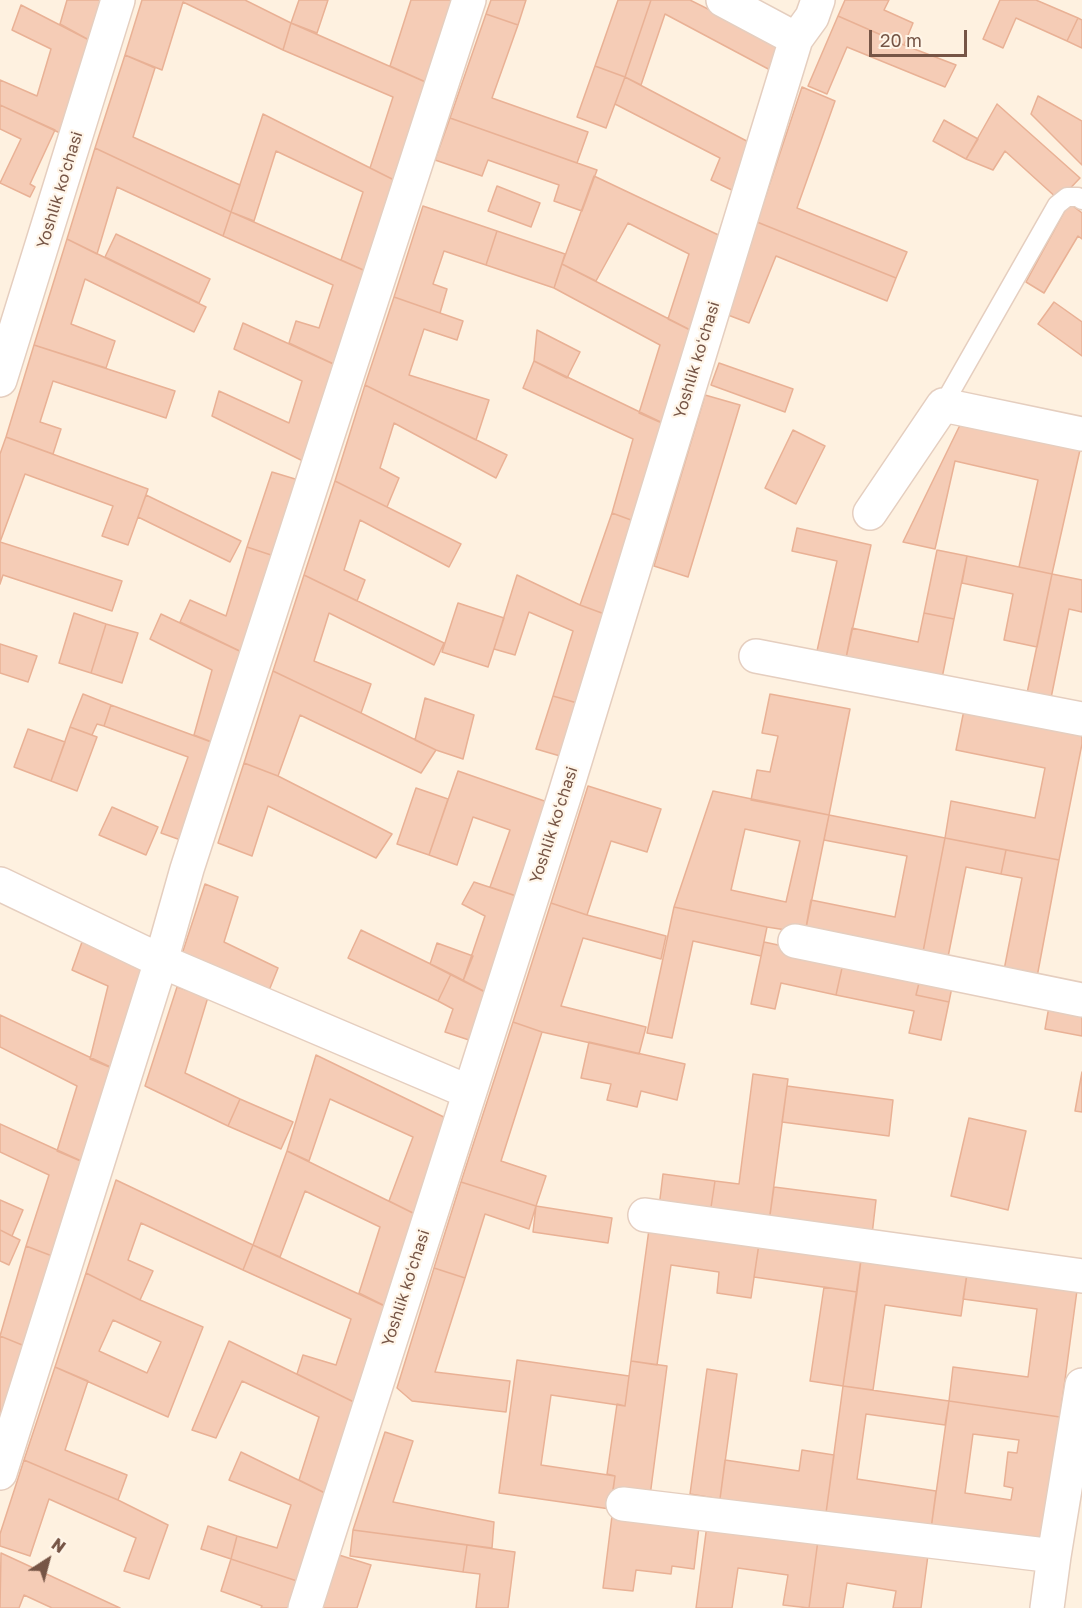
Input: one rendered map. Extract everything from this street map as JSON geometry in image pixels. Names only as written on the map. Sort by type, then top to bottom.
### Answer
[{"type":"street","name":"Yoshlik koʻchasi","points":[[0,380],[118,0]]},
{"type":"street","points":[[0,1473],[161,961],[186,869],[469,0]]},
{"type":"street","points":[[723,0],[796,39]]},
{"type":"street","name":"Yoshlik koʻchasi","points":[[304,1608],[564,797],[796,39],[812,16],[818,0]]},
{"type":"street","points":[[870,513],[943,405],[1082,434]]},
{"type":"street","points":[[756,656],[1082,719]]},
{"type":"street","points":[[0,884],[161,961],[469,1092]]},
{"type":"street","points":[[795,941],[1082,1000]]},
{"type":"street","points":[[645,1215],[1082,1276]]},
{"type":"street","points":[[1047,1608],[1082,1385]]},
{"type":"street","points":[[622,1504],[1054,1556]]},
{"type":"lane","points":[[943,405],[1057,206],[1067,197],[1078,197],[1082,200]]},
{"type":"building","points":[[67,0],[102,0],[89,40],[60,24]]},
{"type":"building","points":[[142,0],[245,0],[291,23],[283,50],[183,2],[162,70],[125,55]]},
{"type":"building","points":[[299,0],[328,0],[317,33],[291,23]]},
{"type":"building","points":[[411,0],[456,0],[430,84],[390,66]]},
{"type":"building","points":[[491,0],[526,0],[518,25],[486,14]]},
{"type":"building","points":[[618,0],[651,0],[625,77],[595,66]]},
{"type":"building","points":[[651,0],[690,0],[782,46],[772,71],[665,14],[641,85],[625,77]]},
{"type":"building","points":[[845,0],[889,0],[884,10],[913,23],[904,45],[838,16]]},
{"type":"building","points":[[1000,0],[1036,0],[1078,18],[1067,41],[1016,18],[1003,48],[983,39]]},
{"type":"building","points":[[21,5],[89,40],[60,133],[0,105],[0,80],[37,96],[51,49],[12,30]]},
{"type":"building","points":[[486,14],[518,25],[492,98],[588,132],[577,163],[450,118]]},
{"type":"building","points":[[838,16],[956,65],[945,87],[847,47],[827,94],[808,86]]},
{"type":"building","points":[[1078,18],[1082,20],[1082,48],[1067,41]]},
{"type":"building","points":[[291,23],[430,84],[398,182],[370,168],[393,97],[283,50]]},
{"type":"building","points":[[125,55],[155,68],[133,137],[240,185],[231,212],[95,148]]},
{"type":"building","points":[[595,66],[625,77],[606,128],[577,117]]},
{"type":"building","points":[[625,77],[758,147],[738,193],[711,180],[720,158],[615,104]]},
{"type":"building","points":[[802,87],[835,101],[797,208],[907,252],[896,278],[757,222]]},
{"type":"building","points":[[1038,96],[1082,121],[1082,165],[1031,114]]},
{"type":"building","points":[[997,104],[1080,178],[1059,200],[1005,151],[993,170],[966,159]]},
{"type":"building","points":[[0,105],[55,130],[30,184],[35,187],[30,197],[0,183],[21,139],[0,129]]},
{"type":"building","points":[[263,114],[398,182],[370,273],[341,260],[363,192],[276,151],[254,221],[231,212]]},
{"type":"building","points":[[450,118],[597,170],[582,211],[554,201],[559,185],[488,160],[482,176],[435,160]]},
{"type":"building","points":[[944,120],[978,139],[966,159],[933,141]]},
{"type":"building","points":[[95,148],[231,212],[223,236],[117,187],[97,254],[67,239]]},
{"type":"building","points":[[594,176],[729,240],[700,335],[668,319],[689,254],[628,223],[596,281],[562,264]]},
{"type":"building","points":[[497,186],[540,203],[531,227],[488,211]]},
{"type":"building","points":[[1069,203],[1082,213],[1082,239],[1078,236],[1044,293],[1026,282]]},
{"type":"building","points":[[423,206],[497,231],[486,265],[444,251],[433,284],[447,289],[440,313],[394,297]]},
{"type":"building","points":[[231,212],[370,273],[340,367],[289,343],[296,321],[319,328],[333,285],[223,236]]},
{"type":"building","points":[[757,222],[896,278],[887,301],[776,256],[749,323],[728,315]]},
{"type":"building","points":[[497,231],[565,254],[554,288],[486,265]]},
{"type":"building","points":[[116,234],[210,279],[199,303],[105,257]]},
{"type":"building","points":[[67,239],[206,307],[194,332],[85,279],[71,324],[115,341],[106,368],[34,345]]},
{"type":"building","points":[[562,264],[700,335],[671,427],[639,413],[660,345],[554,288]]},
{"type":"building","points":[[394,297],[463,321],[457,340],[424,329],[409,375],[489,400],[476,440],[365,385]]},
{"type":"building","points":[[1054,302],[1082,322],[1082,356],[1038,324]]},
{"type":"building","points":[[243,323],[340,367],[309,464],[212,416],[219,391],[289,423],[302,381],[234,349]]},
{"type":"building","points":[[537,330],[580,352],[567,378],[534,361]]},
{"type":"building","points":[[34,345],[175,391],[166,418],[53,381],[40,422],[61,429],[53,454],[6,437]]},
{"type":"building","points":[[534,361],[671,427],[642,524],[612,513],[633,439],[523,388]]},
{"type":"building","points":[[719,363],[793,389],[785,412],[711,385]]},
{"type":"building","points":[[365,385],[507,455],[496,478],[394,423],[380,468],[399,478],[387,507],[335,481]]},
{"type":"building","points":[[705,395],[740,405],[688,577],[654,566]]},
{"type":"building","points":[[961,423],[1080,450],[1052,574],[1019,567],[1038,480],[955,461],[935,549],[903,542]]},
{"type":"building","points":[[793,430],[825,446],[796,504],[765,488]]},
{"type":"building","points":[[6,437],[148,489],[128,545],[102,536],[113,506],[25,474],[0,542],[0,454]]},
{"type":"building","points":[[272,472],[305,482],[280,558],[247,547]]},
{"type":"building","points":[[335,481],[461,544],[449,567],[360,520],[344,570],[365,580],[357,601],[304,575]]},
{"type":"building","points":[[146,495],[241,541],[230,562],[138,517]]},
{"type":"building","points":[[612,513],[642,524],[610,616],[580,605]]},
{"type":"building","points":[[797,528],[871,545],[846,658],[817,651],[837,561],[792,551]]},
{"type":"building","points":[[0,542],[122,581],[112,611],[3,575],[0,584]]},
{"type":"building","points":[[247,547],[280,558],[250,656],[180,622],[190,600],[226,616]]},
{"type":"building","points":[[937,550],[967,556],[954,619],[924,613]]},
{"type":"building","points":[[967,556],[1052,574],[1037,647],[1004,640],[1013,594],[962,583]]},
{"type":"building","points":[[1052,574],[1082,580],[1082,612],[1069,609],[1050,703],[1026,698]]},
{"type":"building","points":[[304,575],[444,643],[434,665],[329,613],[314,661],[371,684],[361,713],[273,671]]},
{"type":"building","points":[[517,575],[580,605],[610,616],[584,705],[553,696],[573,631],[529,612],[515,655],[494,649]]},
{"type":"building","points":[[458,603],[504,618],[488,667],[442,652]]},
{"type":"building","points":[[74,613],[106,624],[91,673],[59,663]]},
{"type":"building","points":[[924,613],[954,619],[942,678],[846,658],[852,628],[918,642]]},
{"type":"building","points":[[161,614],[250,656],[222,746],[194,735],[212,670],[150,639]]},
{"type":"building","points":[[106,624],[138,633],[122,683],[91,673]]},
{"type":"building","points":[[0,644],[37,656],[28,682],[0,673]]},
{"type":"building","points":[[273,671],[436,750],[421,773],[300,715],[278,776],[244,763]]},
{"type":"building","points":[[83,694],[111,705],[104,726],[97,724],[92,735],[70,727]]},
{"type":"building","points":[[770,694],[850,709],[829,815],[751,800],[757,770],[770,772],[778,736],[762,733]]},
{"type":"building","points":[[553,696],[584,705],[567,758],[536,749]]},
{"type":"building","points":[[425,698],[474,715],[463,759],[415,740]]},
{"type":"building","points":[[111,705],[222,746],[189,843],[161,833],[188,757],[104,726]]},
{"type":"building","points":[[965,705],[1082,728],[1082,744],[1059,860],[945,838],[951,801],[1035,818],[1045,768],[956,750]]},
{"type":"building","points":[[70,727],[97,737],[77,791],[51,781]]},
{"type":"building","points":[[28,729],[65,742],[51,781],[14,767]]},
{"type":"building","points":[[244,763],[278,776],[392,834],[376,858],[268,806],[252,856],[218,843]]},
{"type":"building","points":[[458,771],[553,804],[522,898],[490,887],[510,830],[473,817],[457,865],[429,855]]},
{"type":"building","points":[[588,786],[661,809],[647,852],[611,841],[587,915],[551,903]]},
{"type":"building","points":[[416,788],[448,799],[429,855],[397,844]]},
{"type":"building","points":[[713,791],[829,815],[805,933],[674,907]],"holes":[[[745,829],[800,841],[786,902],[731,890]]]},
{"type":"building","points":[[112,807],[158,827],[146,855],[99,835]]},
{"type":"building","points":[[829,815],[945,838],[922,957],[805,933],[811,900],[895,917],[907,856],[824,840]]},
{"type":"building","points":[[945,838],[1006,850],[1001,874],[966,867],[947,962],[922,957]]},
{"type":"building","points":[[1006,850],[1059,860],[1037,977],[1004,970],[1022,878],[1001,874]]},
{"type":"building","points":[[474,882],[522,898],[493,996],[463,981],[485,916],[462,904]]},
{"type":"building","points":[[205,884],[238,897],[224,942],[278,968],[266,998],[181,957]]},
{"type":"building","points":[[551,903],[666,936],[661,959],[583,938],[561,1006],[646,1027],[639,1054],[542,1032],[513,1022]]},
{"type":"building","points":[[674,907],[767,927],[761,956],[693,941],[672,1038],[647,1033]]},
{"type":"building","points":[[361,930],[451,974],[438,1001],[348,958]]},
{"type":"building","points":[[82,942],[151,971],[119,1071],[90,1059],[108,986],[72,970]]},
{"type":"building","points":[[764,942],[844,959],[836,995],[781,983],[775,1009],[751,1004]]},
{"type":"building","points":[[437,943],[473,956],[463,981],[430,964]]},
{"type":"building","points":[[844,959],[921,975],[916,995],[949,1002],[941,1040],[909,1033],[914,1011],[836,995]]},
{"type":"building","points":[[451,974],[493,996],[478,1043],[445,1032],[453,1009],[438,1001]]},
{"type":"building","points":[[921,975],[953,982],[949,1002],[916,995]]},
{"type":"building","points":[[177,987],[208,997],[185,1073],[240,1099],[228,1126],[145,1086]]},
{"type":"building","points":[[1050,1001],[1082,1007],[1082,1036],[1045,1029]]},
{"type":"building","points":[[0,1015],[119,1071],[90,1165],[57,1151],[77,1086],[0,1047]]},
{"type":"building","points":[[513,1022],[542,1032],[501,1161],[546,1176],[536,1206],[461,1182]]},
{"type":"building","points":[[589,1042],[685,1064],[677,1100],[641,1091],[637,1107],[607,1100],[611,1084],[581,1078]]},
{"type":"building","points":[[316,1055],[452,1121],[421,1217],[389,1201],[413,1137],[330,1099],[309,1161],[287,1151]]},
{"type":"building","points":[[1082,1072],[1082,1112],[1075,1111]]},
{"type":"building","points":[[753,1074],[788,1079],[769,1222],[710,1214],[715,1181],[739,1184]]},
{"type":"building","points":[[787,1086],[893,1100],[889,1136],[782,1122]]},
{"type":"building","points":[[240,1099],[293,1122],[281,1149],[228,1126]]},
{"type":"building","points":[[969,1118],[1026,1131],[1008,1210],[951,1196]]},
{"type":"building","points":[[0,1124],[90,1165],[60,1259],[26,1246],[49,1175],[0,1152]]},
{"type":"building","points":[[287,1151],[421,1217],[391,1309],[359,1293],[380,1227],[305,1191],[280,1257],[253,1245]]},
{"type":"building","points":[[663,1174],[715,1181],[710,1214],[659,1207]]},
{"type":"building","points":[[116,1180],[253,1245],[243,1270],[141,1223],[128,1260],[153,1271],[140,1300],[86,1273]]},
{"type":"building","points":[[461,1182],[536,1206],[529,1229],[485,1214],[465,1278],[434,1268]]},
{"type":"building","points":[[774,1187],[876,1200],[872,1235],[769,1222]]},
{"type":"building","points":[[0,1200],[23,1210],[12,1236],[0,1230]]},
{"type":"building","points":[[536,1206],[612,1218],[608,1243],[533,1232]]},
{"type":"building","points":[[650,1222],[760,1237],[751,1298],[717,1293],[719,1272],[671,1265],[657,1365],[631,1361]]},
{"type":"building","points":[[0,1230],[20,1240],[9,1265],[0,1261]]},
{"type":"building","points":[[760,1237],[862,1252],[857,1292],[754,1277]]},
{"type":"building","points":[[253,1245],[391,1309],[360,1405],[297,1374],[303,1355],[336,1365],[351,1319],[243,1270]]},
{"type":"building","points":[[26,1246],[60,1259],[32,1349],[0,1336]]},
{"type":"building","points":[[862,1252],[968,1267],[961,1316],[885,1305],[873,1390],[843,1386]]},
{"type":"building","points":[[968,1267],[1078,1283],[1060,1417],[949,1401],[953,1367],[1028,1377],[1037,1309],[963,1299]]},
{"type":"building","points":[[434,1268],[465,1278],[435,1372],[510,1381],[506,1412],[412,1401],[397,1388]]},
{"type":"building","points":[[86,1273],[140,1300],[203,1327],[168,1417],[55,1367]],"holes":[[[113,1320],[161,1342],[147,1373],[99,1351]]]},
{"type":"building","points":[[824,1287],[857,1292],[843,1386],[810,1381]]},
{"type":"building","points":[[0,1336],[32,1349],[0,1441]]},
{"type":"building","points":[[229,1341],[360,1405],[331,1496],[299,1480],[319,1417],[242,1381],[216,1438],[192,1430]]},
{"type":"building","points":[[517,1360],[629,1376],[625,1406],[551,1395],[541,1465],[615,1476],[610,1509],[499,1493]]},
{"type":"building","points":[[631,1361],[667,1366],[650,1496],[613,1491],[615,1476],[607,1474],[617,1404],[625,1406]]},
{"type":"building","points":[[55,1367],[88,1381],[65,1450],[127,1475],[118,1500],[24,1460]]},
{"type":"building","points":[[707,1369],[737,1374],[720,1499],[690,1494]]},
{"type":"building","points":[[843,1386],[949,1401],[945,1425],[866,1414],[857,1479],[936,1491],[931,1529],[826,1513]]},
{"type":"building","points":[[949,1401],[1060,1417],[1042,1544],[931,1529]],"holes":[[[973,1434],[1019,1440],[1017,1453],[1008,1452],[1004,1486],[1013,1488],[1011,1500],[965,1493]]]},
{"type":"building","points":[[385,1432],[413,1441],[393,1502],[494,1522],[492,1548],[353,1530]]},
{"type":"building","points":[[802,1450],[834,1455],[826,1513],[720,1499],[725,1460],[799,1471]]},
{"type":"building","points":[[241,1452],[331,1496],[306,1584],[231,1559],[237,1536],[277,1548],[291,1505],[229,1480]]},
{"type":"building","points":[[24,1460],[118,1500],[168,1525],[149,1579],[124,1571],[136,1538],[49,1499],[30,1556],[0,1546],[0,1534]]},
{"type":"building","points":[[612,1516],[699,1527],[694,1569],[672,1566],[671,1574],[636,1570],[633,1591],[603,1588]]},
{"type":"building","points":[[707,1525],[818,1540],[809,1608],[783,1605],[788,1575],[738,1568],[732,1608],[696,1608]]},
{"type":"building","points":[[208,1526],[237,1536],[231,1559],[201,1549]]},
{"type":"building","points":[[353,1530],[467,1545],[463,1572],[350,1556]]},
{"type":"building","points":[[818,1540],[928,1555],[921,1608],[893,1608],[896,1591],[847,1583],[843,1608],[809,1608]]},
{"type":"building","points":[[467,1545],[515,1552],[508,1608],[476,1608],[480,1574],[463,1572]]},
{"type":"building","points":[[1,1553],[120,1608],[52,1608],[24,1595],[19,1608],[0,1608]]},
{"type":"building","points":[[339,1555],[371,1565],[357,1608],[322,1608]]},
{"type":"building","points":[[231,1559],[306,1584],[298,1608],[261,1608],[262,1606],[221,1591]]}]
